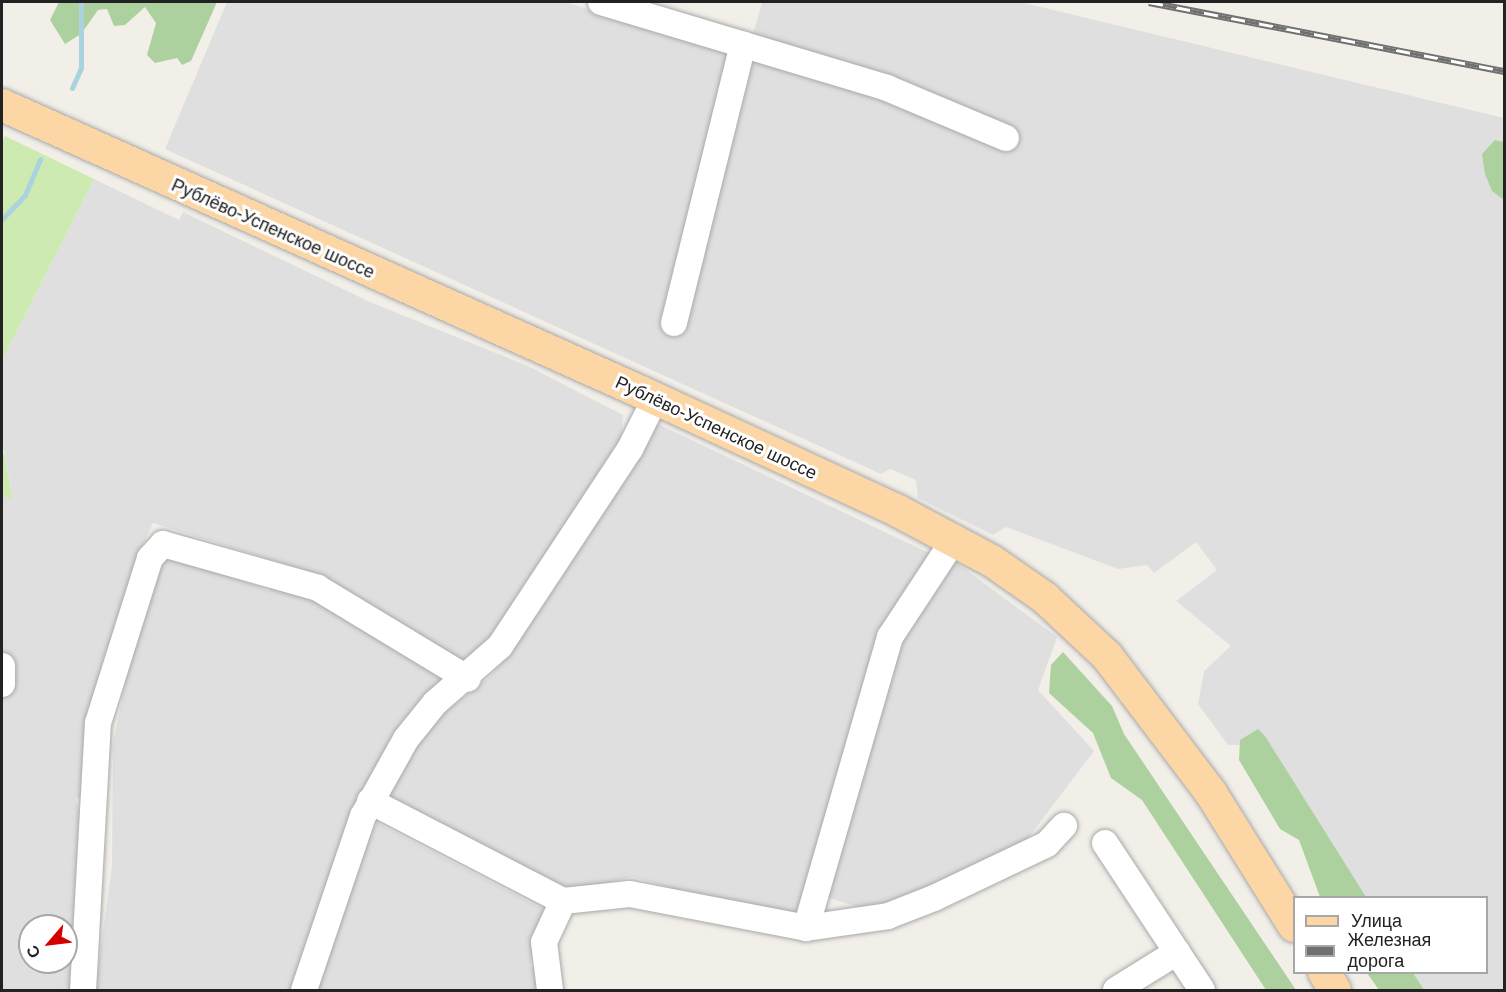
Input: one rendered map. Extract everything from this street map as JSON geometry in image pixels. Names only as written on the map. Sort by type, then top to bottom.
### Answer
[{"type":"main road","name":"Рублёво-Успенское шоссе","points":[[6,106],[656,399],[953,541],[1045,598],[1107,656],[1211,793],[1293,924]]},
{"type":"main road","points":[[1325,974],[1335,990]]},
{"type":"street","points":[[601,2],[887,88],[1005,138]]},
{"type":"street","points":[[674,323],[742,44]]},
{"type":"street","points":[[304,990],[370,801],[415,725],[468,679],[500,646],[630,449],[656,399]]},
{"type":"street","points":[[806,928],[890,637],[953,541]]},
{"type":"street","points":[[83,990],[98,723],[150,558],[163,544],[318,588],[468,679]]},
{"type":"street","points":[[2,666],[2,684]]},
{"type":"street","points":[[370,801],[563,901],[630,894],[806,928],[888,916],[934,898],[1047,844],[1064,826]]},
{"type":"street","points":[[1105,843],[1202,990]]},
{"type":"street","points":[[550,990],[544,942],[563,901]]},
{"type":"street","points":[[1116,990],[1177,952]]},
{"type":"shaded area","points":[[227,2],[564,2],[730,50],[754,31],[762,2],[1020,2],[1504,118],[1504,990],[1406,990],[1395,974],[1488,974],[1488,896],[1345,896],[1250,745],[1228,745],[1198,704],[1204,671],[1231,646],[1176,601],[1217,570],[1196,542],[1154,573],[1147,565],[1118,569],[1006,527],[993,535],[918,498],[916,480],[890,469],[881,474],[165,149]]},
{"type":"shaded area","points":[[94,179],[179,220],[183,212],[370,302],[528,366],[623,415],[620,451],[485,658],[466,666],[317,574],[153,523],[141,549],[87,797],[75,798],[88,836],[78,954],[78,914],[18,914],[18,974],[76,974],[75,990],[2,990],[2,495],[13,499],[2,440],[2,361]]},
{"type":"shaded area","points":[[658,424],[931,554],[799,923],[632,877],[563,893],[381,797],[424,729],[491,676]]},
{"type":"shaded area","points":[[164,550],[269,591],[275,580],[447,675],[400,726],[297,990],[95,990],[112,866],[113,744],[133,646]]},
{"type":"shaded area","points":[[954,561],[1057,637],[1038,690],[1094,751],[1019,850],[878,913],[820,895],[898,641]]},
{"type":"shaded area","points":[[377,823],[543,909],[530,966],[540,969],[544,990],[317,990],[344,892]]},
{"type":"green space","points":[[59,2],[217,2],[191,61],[182,65],[177,58],[155,63],[147,55],[156,23],[145,7],[125,25],[114,26],[107,9],[98,10],[81,34],[65,44],[50,20]]},
{"type":"green space","points":[[5,136],[94,179],[2,361],[2,142]]},
{"type":"green space","points":[[1495,140],[1504,142],[1504,200],[1492,191],[1485,174],[1482,154]]},
{"type":"green space","points":[[2,453],[4,453],[13,500],[2,495]]},
{"type":"green space","points":[[1063,652],[1112,706],[1124,734],[1296,990],[1266,990],[1142,800],[1111,778],[1093,733],[1049,693],[1051,665]]},
{"type":"green space","points":[[1258,729],[1265,736],[1365,896],[1320,896],[1299,840],[1280,829],[1239,760],[1240,740]]},
{"type":"green space","points":[[1368,974],[1414,974],[1424,990],[1379,990]]},
{"type":"waterway","points":[[72,88],[81,68],[81,2]]},
{"type":"waterway","points":[[2,219],[25,195],[40,159]]},
{"type":"railway","points":[[1149,2],[1504,71]]}]
